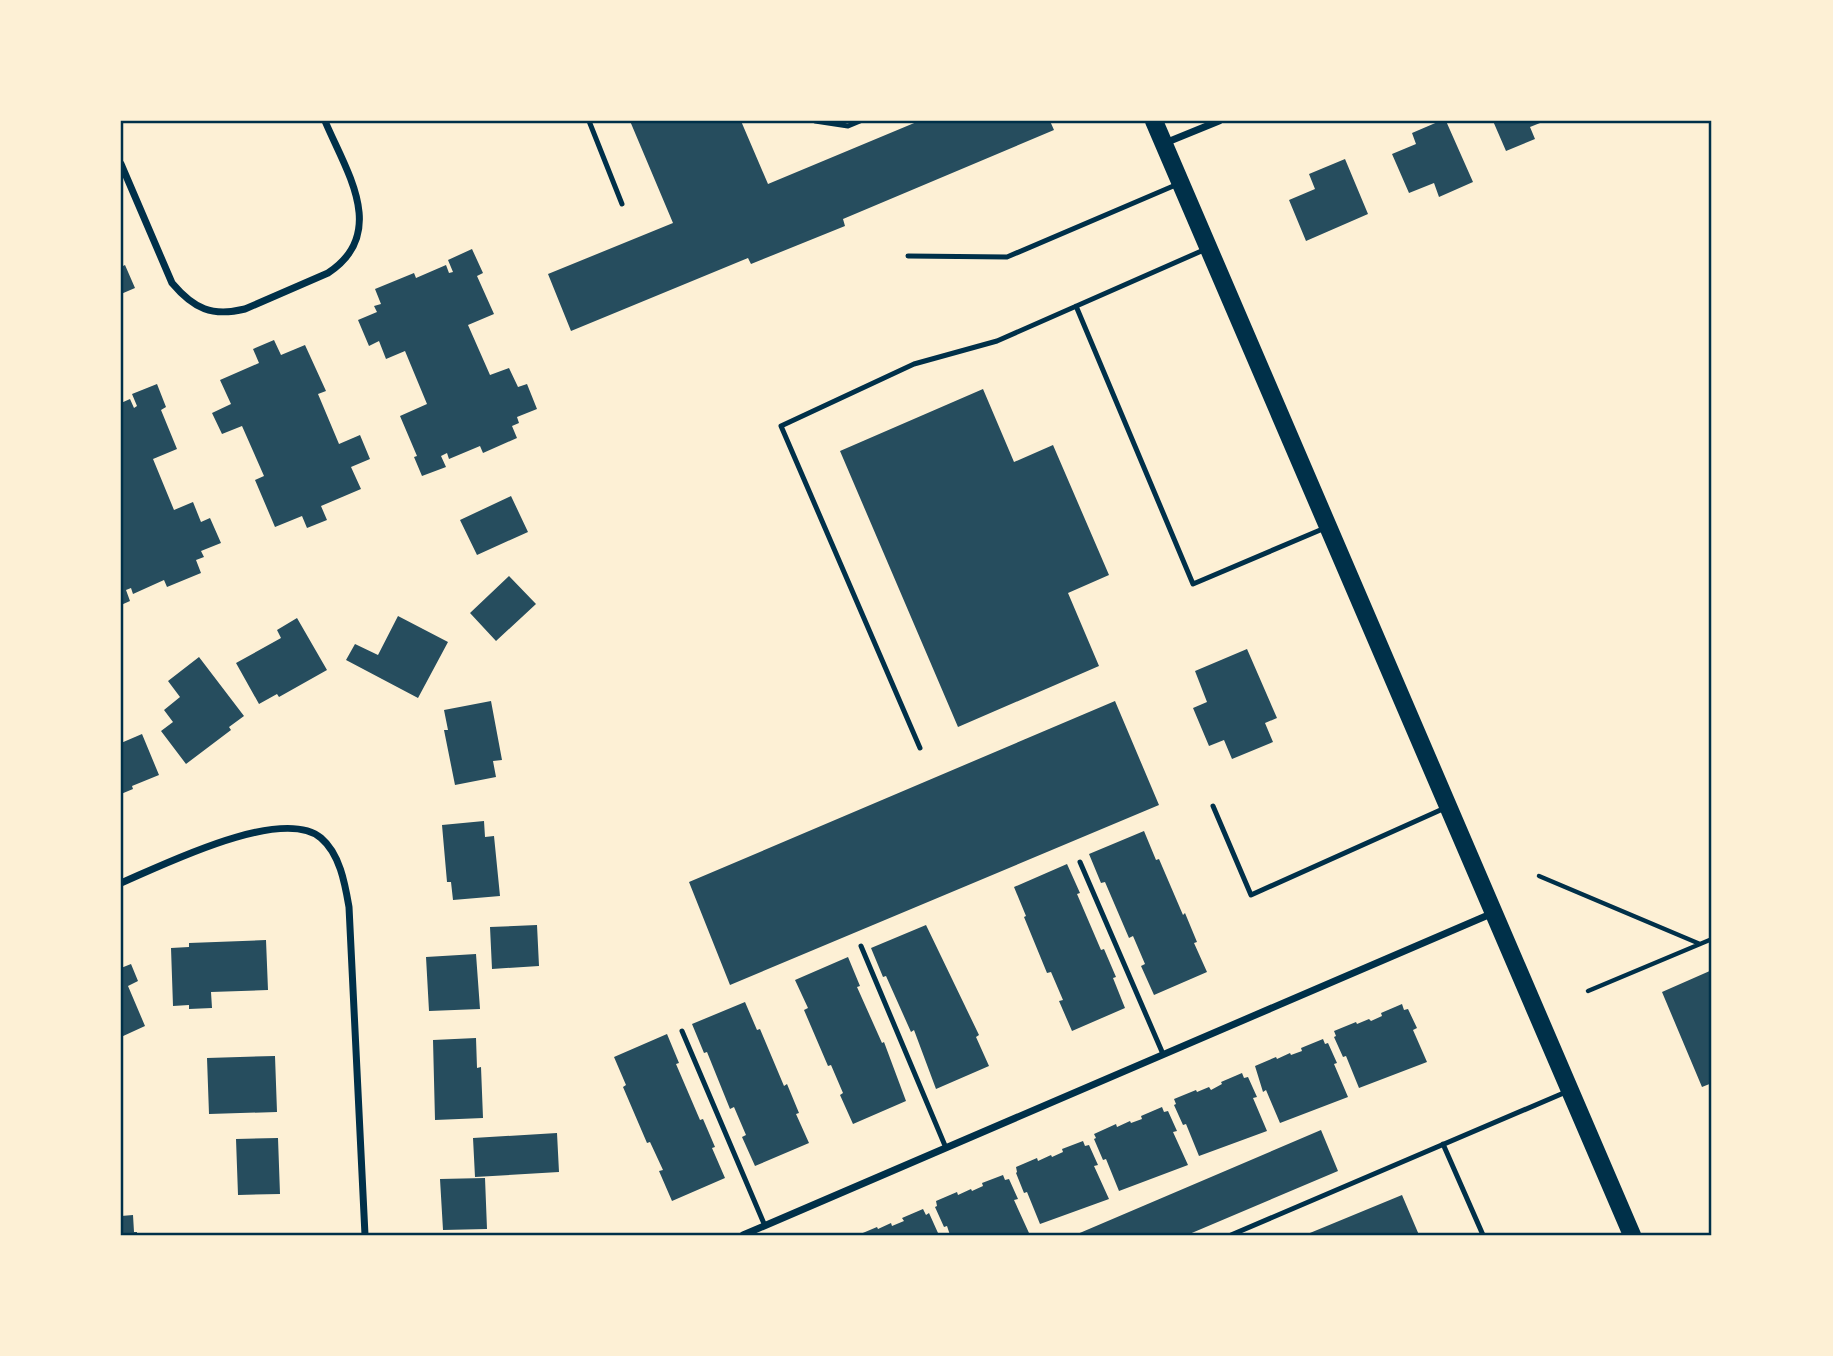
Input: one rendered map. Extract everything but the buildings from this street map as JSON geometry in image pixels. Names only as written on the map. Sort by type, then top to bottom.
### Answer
[{"type":"main road","points":[[1154,121],[1632,1235]]},
{"type":"street","points":[[121,164],[168,275],[184,296],[206,310],[224,313],[246,310],[328,273],[347,258],[359,236],[356,192],[324,121]]},
{"type":"street","points":[[1164,144],[1219,121]]},
{"type":"street","points":[[121,883],[207,846],[244,834],[272,829],[298,830],[320,837],[335,858],[344,880],[349,907],[365,1235]]},
{"type":"street","points":[[743,1235],[1493,912]]},
{"type":"lane","points":[[589,121],[622,204]]},
{"type":"lane","points":[[815,121],[848,126],[860,121]]},
{"type":"lane","points":[[908,256],[1007,257],[1181,183]]},
{"type":"lane","points":[[920,748],[781,426],[914,364],[997,341],[1209,247]]},
{"type":"lane","points":[[1076,306],[1193,584],[1328,527]]},
{"type":"lane","points":[[1213,806],[1251,895],[1448,806]]},
{"type":"lane","points":[[1080,862],[1163,1054]]},
{"type":"lane","points":[[861,946],[946,1148]]},
{"type":"lane","points":[[682,1031],[765,1226]]},
{"type":"lane","points":[[1231,1235],[1570,1090]]},
{"type":"lane","points":[[1443,1144],[1483,1235]]},
{"type":"path","points":[[1539,876],[1700,944]]},
{"type":"path","points":[[1588,991],[1712,939]]}]
